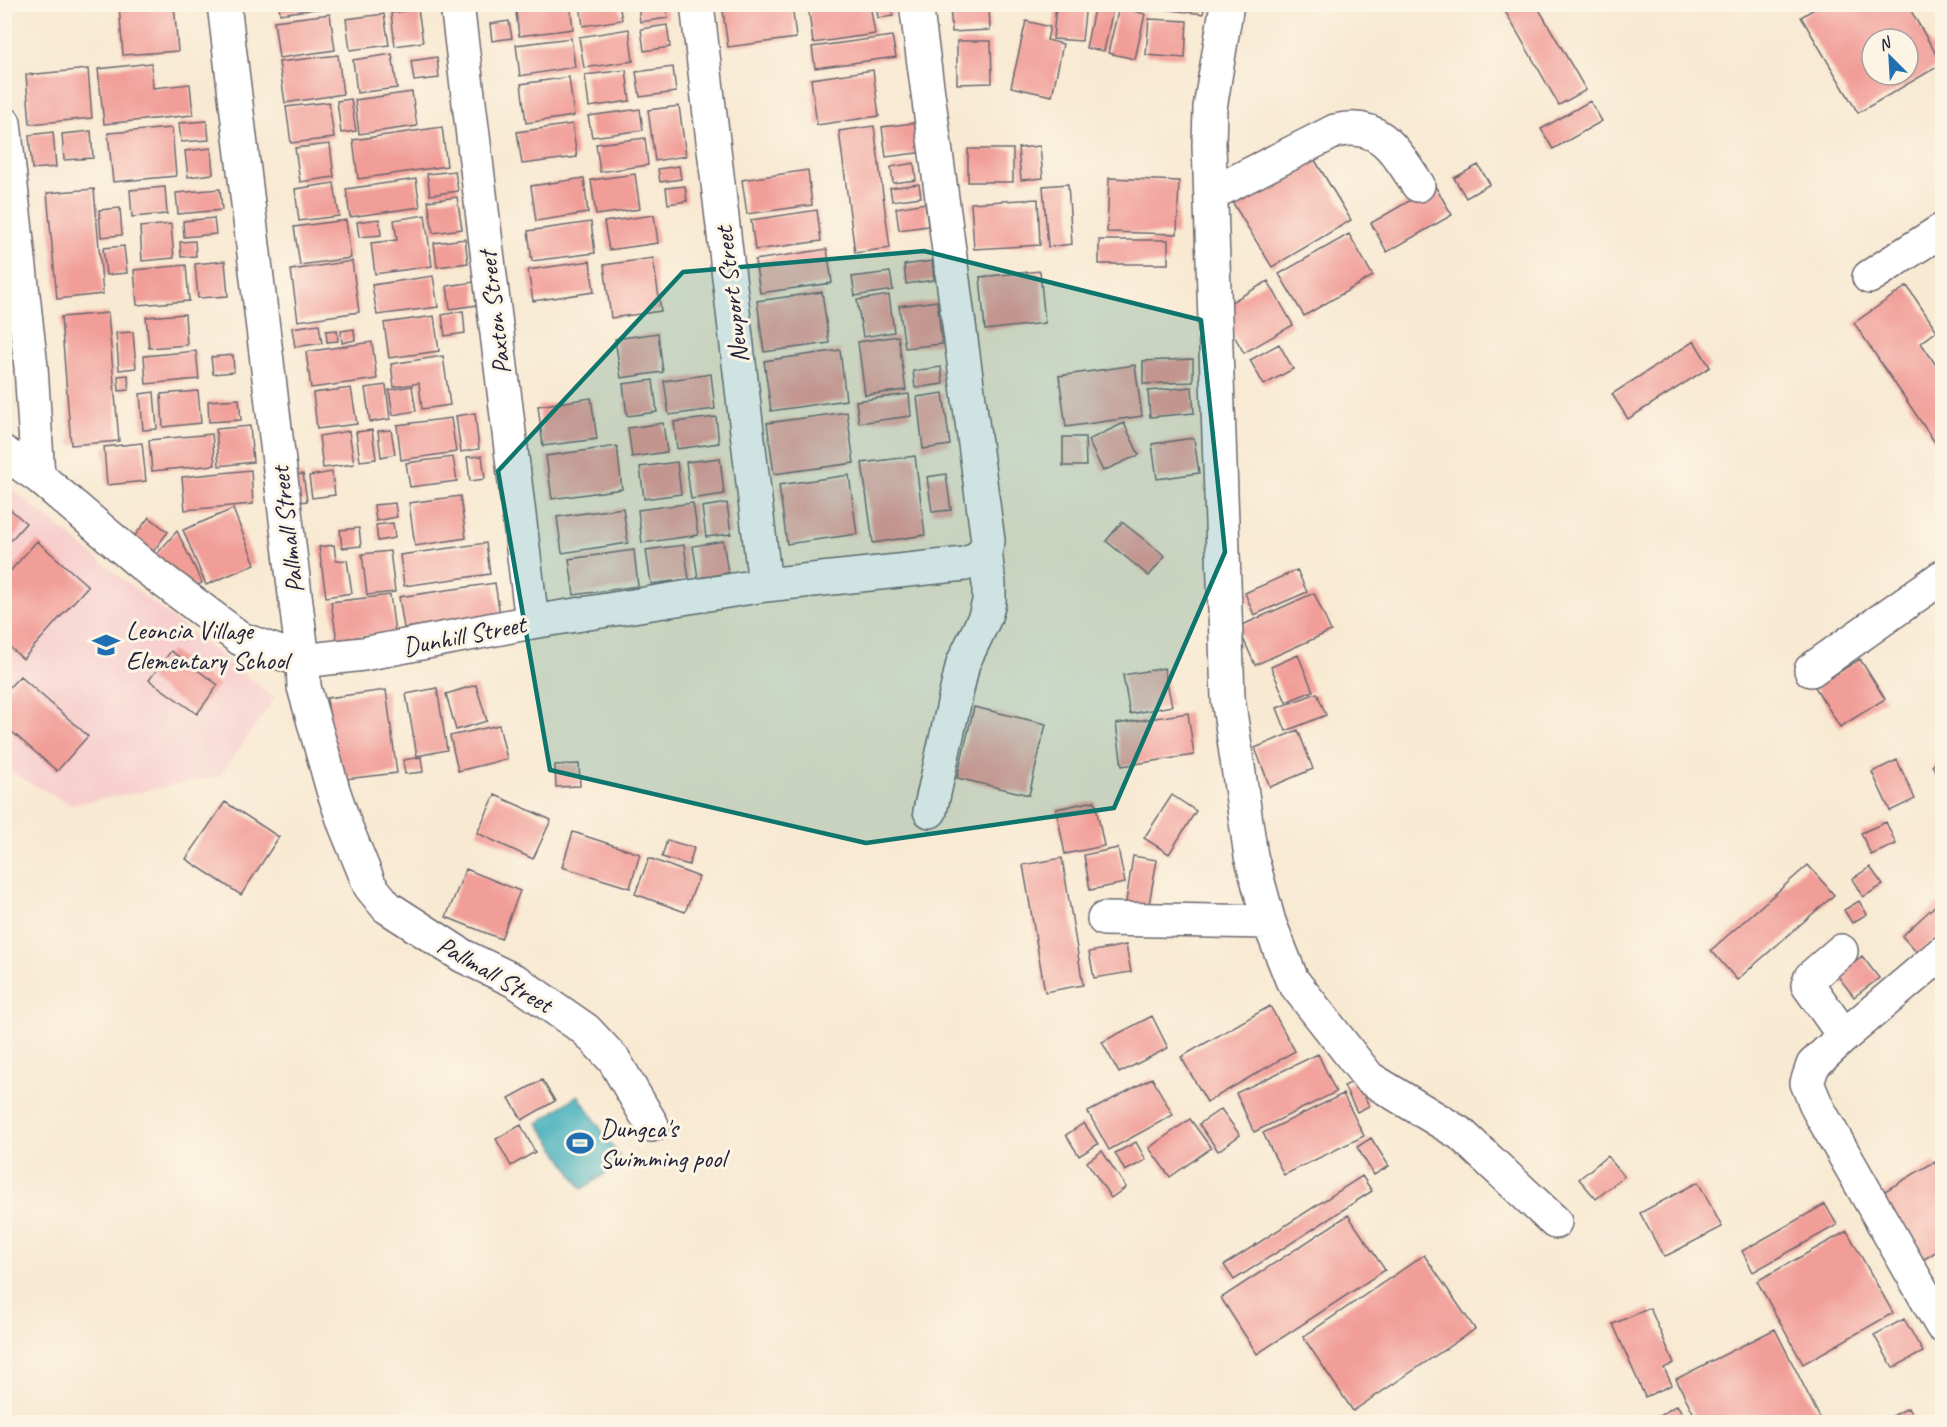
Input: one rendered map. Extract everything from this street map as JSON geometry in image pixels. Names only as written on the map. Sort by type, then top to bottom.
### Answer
[{"type":"street","name":"Pallmall Street","points":[[224,4],[303,661],[304,687],[333,790],[349,836],[370,886],[387,907],[463,956],[517,982],[586,1030],[614,1060],[652,1125]]},
{"type":"street","name":"Paxton Street","points":[[457,4],[532,622]]},
{"type":"street","name":"Newport Street","points":[[697,4],[765,585]]},
{"type":"street","points":[[916,4],[988,541],[985,550],[989,585],[989,602],[985,617],[963,663],[930,811]]},
{"type":"street","points":[[1227,4],[1210,108],[1211,194],[1228,698],[1251,856],[1269,922],[1292,980],[1368,1078],[1461,1134],[1555,1222]]},
{"type":"street","points":[[4,123],[31,367],[38,476]]},
{"type":"street","points":[[1211,194],[1335,131],[1347,128],[1371,132],[1385,140],[1397,153],[1418,185]]},
{"type":"street","points":[[1869,277],[1942,230]]},
{"type":"street","name":"Dunhill Street","points":[[4,453],[38,476],[144,566],[242,639],[303,661],[363,654],[532,622],[765,585],[965,564],[977,559],[985,550]]},
{"type":"street","points":[[1811,670],[1942,577]]},
{"type":"street","points":[[1104,919],[1269,922]]},
{"type":"street","points":[[1841,951],[1810,977],[1808,985],[1844,1036]]},
{"type":"street","points":[[1942,953],[1813,1065],[1807,1083],[1818,1109],[1942,1326]]},
{"type":"highlighted area","points":[[924,251],[1201,320],[1225,552],[1114,808],[866,843],[550,770],[498,471],[683,272]]},
{"type":"shaded area","name":"Leoncia Village Elementary School","points":[[4,483],[275,698],[220,776],[71,805],[5,769]]},
{"type":"water","name":"Dungca's Swimming pool","points":[[578,1095],[623,1162],[582,1189],[538,1123]]},
{"type":"building","points":[[174,4],[178,51],[123,55],[119,6]]},
{"type":"building","points":[[279,4],[336,4],[336,6],[280,14]]},
{"type":"building","points":[[515,4],[570,4],[573,29],[519,36]]},
{"type":"building","points":[[580,4],[619,4],[622,20],[583,26]]},
{"type":"building","points":[[638,4],[666,4],[668,18],[640,22]]},
{"type":"building","points":[[767,4],[792,4],[796,38],[728,47],[723,11]]},
{"type":"building","points":[[870,4],[875,34],[813,43],[808,5]]},
{"type":"building","points":[[876,4],[892,4],[893,16],[878,18]]},
{"type":"building","points":[[1056,4],[1086,4],[1082,41],[1053,39]]},
{"type":"building","points":[[1095,4],[1114,5],[1104,51],[1086,48]]},
{"type":"building","points":[[1138,4],[1205,4],[1203,14],[1138,6]]},
{"type":"building","points":[[1501,4],[1536,4],[1586,90],[1559,105]]},
{"type":"building","points":[[1822,4],[1907,4],[1942,64],[1920,77],[1920,27],[1860,27],[1860,87],[1903,87],[1858,113],[1801,17]]},
{"type":"building","points":[[950,5],[989,5],[990,30],[952,32]]},
{"type":"building","points":[[1119,7],[1145,14],[1135,59],[1108,53]]},
{"type":"building","points":[[418,9],[423,42],[395,46],[391,13]]},
{"type":"building","points":[[330,14],[335,50],[279,58],[274,21]]},
{"type":"building","points":[[384,14],[389,45],[350,50],[346,19]]},
{"type":"building","points":[[1149,19],[1187,21],[1185,58],[1146,55]]},
{"type":"building","points":[[509,21],[512,38],[492,41],[490,24]]},
{"type":"building","points":[[1026,21],[1050,27],[1047,40],[1063,44],[1052,96],[1011,87]]},
{"type":"building","points":[[667,25],[670,47],[644,51],[641,29]]},
{"type":"building","points":[[629,29],[633,61],[584,68],[579,37]]},
{"type":"building","points":[[892,36],[896,57],[815,68],[812,47]]},
{"type":"building","points":[[571,38],[575,67],[520,76],[516,45]]},
{"type":"building","points":[[957,41],[991,41],[992,83],[957,84]]},
{"type":"building","points":[[392,54],[397,88],[357,93],[353,60]]},
{"type":"building","points":[[338,55],[343,94],[285,103],[279,62]]},
{"type":"building","points":[[437,57],[439,78],[414,81],[411,61]]},
{"type":"building","points":[[151,63],[153,88],[190,84],[193,115],[104,124],[98,69]]},
{"type":"building","points":[[673,67],[676,92],[640,97],[636,72]]},
{"type":"building","points":[[88,69],[92,118],[30,124],[26,75]]},
{"type":"building","points":[[626,70],[630,101],[589,107],[585,75]]},
{"type":"building","points":[[873,70],[879,116],[817,125],[811,79]]},
{"type":"building","points":[[569,77],[574,116],[526,123],[521,84]]},
{"type":"building","points":[[412,92],[417,126],[359,134],[355,100]]},
{"type":"building","points":[[351,99],[356,131],[341,133],[337,101]]},
{"type":"building","points":[[1590,101],[1602,121],[1553,149],[1541,129]]},
{"type":"building","points":[[329,102],[334,138],[291,143],[286,107]]},
{"type":"building","points":[[679,106],[686,156],[655,161],[648,110]]},
{"type":"building","points":[[640,109],[643,130],[592,137],[588,116]]},
{"type":"building","points":[[207,121],[209,140],[181,142],[179,123]]},
{"type":"building","points":[[920,122],[925,152],[886,157],[882,127]]},
{"type":"building","points":[[572,124],[577,157],[522,164],[517,132]]},
{"type":"building","points":[[874,126],[890,248],[855,253],[839,131]]},
{"type":"building","points":[[442,127],[447,166],[358,179],[353,140]]},
{"type":"building","points":[[172,128],[176,176],[113,182],[108,133]]},
{"type":"building","points":[[91,131],[93,158],[64,160],[62,134]]},
{"type":"building","points":[[53,132],[56,167],[32,169],[29,135]]},
{"type":"building","points":[[645,138],[648,165],[600,172],[596,144]]},
{"type":"building","points":[[330,144],[334,177],[300,182],[295,148]]},
{"type":"building","points":[[1040,146],[1043,178],[1021,180],[1018,148]]},
{"type":"building","points":[[211,148],[213,174],[188,177],[185,151]]},
{"type":"building","points":[[968,149],[1013,149],[1013,182],[968,182]]},
{"type":"building","points":[[1310,152],[1351,220],[1272,267],[1231,200]]},
{"type":"building","points":[[914,163],[916,180],[893,183],[891,167]]},
{"type":"building","points":[[1478,165],[1490,184],[1466,198],[1454,178]]},
{"type":"building","points":[[679,166],[681,179],[660,182],[658,169]]},
{"type":"building","points":[[808,170],[812,205],[747,214],[742,180]]},
{"type":"building","points":[[455,171],[458,191],[430,195],[427,174]]},
{"type":"building","points":[[635,174],[640,209],[596,215],[591,180]]},
{"type":"building","points":[[584,178],[588,213],[536,221],[531,186]]},
{"type":"building","points":[[1109,178],[1179,181],[1177,234],[1107,232]]},
{"type":"building","points":[[416,179],[420,207],[350,217],[346,189]]},
{"type":"building","points":[[334,183],[339,216],[299,221],[295,189]]},
{"type":"building","points":[[919,184],[921,197],[892,201],[890,188]]},
{"type":"building","points":[[1068,184],[1072,244],[1048,247],[1043,186]]},
{"type":"building","points":[[685,186],[687,201],[668,204],[666,188]]},
{"type":"building","points":[[1435,186],[1452,215],[1387,252],[1371,223]]},
{"type":"building","points":[[165,187],[167,214],[132,217],[130,190]]},
{"type":"building","points":[[94,189],[103,294],[57,299],[47,193]]},
{"type":"building","points":[[220,189],[222,210],[178,214],[176,193]]},
{"type":"building","points":[[457,197],[462,229],[433,233],[428,201]]},
{"type":"building","points":[[1038,199],[1040,245],[974,249],[971,203]]},
{"type":"building","points":[[925,203],[928,226],[899,230],[896,208]]},
{"type":"building","points":[[120,208],[122,235],[101,237],[99,210]]},
{"type":"building","points":[[817,210],[821,241],[755,250],[751,220]]},
{"type":"building","points":[[425,215],[432,266],[375,274],[371,243],[397,240],[394,220]]},
{"type":"building","points":[[654,215],[658,243],[609,250],[604,222]]},
{"type":"building","points":[[214,218],[216,234],[184,237],[183,221]]},
{"type":"building","points":[[379,219],[381,235],[359,237],[357,222]]},
{"type":"building","points":[[346,220],[351,258],[300,265],[294,227]]},
{"type":"building","points":[[591,222],[595,253],[532,261],[528,231]]},
{"type":"building","points":[[171,224],[174,258],[142,261],[140,227]]},
{"type":"building","points":[[1349,234],[1373,276],[1304,316],[1279,274]]},
{"type":"building","points":[[465,239],[468,263],[437,267],[434,243]]},
{"type":"building","points":[[1099,240],[1168,240],[1168,264],[1099,264]]},
{"type":"building","points":[[195,241],[196,256],[181,257],[180,242]]},
{"type":"building","points":[[124,246],[127,273],[106,275],[103,248]]},
{"type":"building","points":[[827,249],[832,283],[760,293],[755,260]]},
{"type":"building","points":[[653,258],[661,311],[611,318],[604,265]]},
{"type":"building","points":[[225,261],[228,296],[198,298],[195,264]]},
{"type":"building","points":[[352,261],[359,312],[298,321],[291,270]]},
{"type":"building","points":[[590,261],[594,292],[533,301],[528,270]]},
{"type":"building","points":[[932,261],[934,280],[906,284],[904,265]]},
{"type":"building","points":[[186,265],[189,301],[137,305],[134,270]]},
{"type":"building","points":[[1040,271],[1045,323],[985,330],[980,277]]},
{"type":"building","points":[[890,272],[893,290],[855,296],[852,277]]},
{"type":"building","points":[[433,276],[438,307],[377,315],[372,285]]},
{"type":"building","points":[[1268,281],[1293,325],[1244,353],[1219,309]]},
{"type":"building","points":[[474,282],[477,305],[450,309],[447,286]]},
{"type":"building","points":[[1907,286],[1937,331],[1921,343],[1942,374],[1942,453],[1854,323]]},
{"type":"building","points":[[822,292],[829,343],[764,352],[757,301]]},
{"type":"building","points":[[889,295],[894,332],[863,337],[857,300]]},
{"type":"building","points":[[937,301],[942,344],[905,348],[899,306]]},
{"type":"building","points":[[463,311],[465,333],[445,336],[442,315]]},
{"type":"building","points":[[108,313],[119,441],[71,445],[61,317]]},
{"type":"building","points":[[185,314],[187,345],[149,348],[146,317]]},
{"type":"building","points":[[434,316],[439,351],[389,358],[384,323]]},
{"type":"building","points":[[319,324],[322,343],[295,347],[292,328]]},
{"type":"building","points":[[354,329],[355,340],[342,343],[341,331]]},
{"type":"building","points":[[337,330],[338,341],[327,342],[326,331]]},
{"type":"building","points":[[133,332],[136,368],[119,370],[116,333]]},
{"type":"building","points":[[658,333],[663,372],[621,378],[615,339]]},
{"type":"building","points":[[898,336],[906,390],[865,395],[858,342]]},
{"type":"building","points":[[1694,341],[1710,367],[1628,419],[1612,394]]},
{"type":"building","points":[[372,342],[377,379],[311,388],[306,352]]},
{"type":"building","points":[[1279,344],[1293,369],[1264,385],[1250,360]]},
{"type":"building","points":[[840,350],[846,400],[771,411],[764,361]]},
{"type":"building","points":[[196,351],[199,379],[146,384],[144,356]]},
{"type":"building","points":[[233,355],[234,372],[213,374],[211,357]]},
{"type":"building","points":[[443,356],[450,405],[422,409],[419,383],[394,387],[391,364]]},
{"type":"building","points":[[1193,359],[1193,382],[1143,384],[1143,361]]},
{"type":"building","points":[[1135,365],[1142,416],[1066,427],[1059,376]]},
{"type":"building","points":[[941,367],[943,384],[915,388],[913,371]]},
{"type":"building","points":[[711,374],[715,409],[669,415],[664,381]]},
{"type":"building","points":[[128,375],[129,390],[119,391],[118,376]]},
{"type":"building","points":[[653,380],[657,412],[627,416],[623,384]]},
{"type":"building","points":[[386,385],[390,419],[370,422],[365,388]]},
{"type":"building","points":[[412,386],[416,411],[393,415],[389,390]]},
{"type":"building","points":[[1192,387],[1194,413],[1150,417],[1148,391]]},
{"type":"building","points":[[351,388],[357,424],[317,429],[313,393]]},
{"type":"building","points":[[198,391],[201,423],[163,427],[161,394]]},
{"type":"building","points":[[154,392],[157,429],[143,430],[140,394]]},
{"type":"building","points":[[943,393],[950,445],[923,449],[917,397]]},
{"type":"building","points":[[909,394],[911,416],[859,423],[856,401]]},
{"type":"building","points":[[591,398],[597,439],[543,446],[538,406]]},
{"type":"building","points":[[239,399],[241,420],[209,422],[208,401]]},
{"type":"building","points":[[847,412],[854,463],[774,474],[767,423]]},
{"type":"building","points":[[475,413],[479,449],[461,452],[456,416]]},
{"type":"building","points":[[716,417],[719,443],[677,449],[674,422]]},
{"type":"building","points":[[451,418],[456,452],[401,460],[397,425]]},
{"type":"building","points":[[663,423],[667,452],[632,457],[628,428]]},
{"type":"building","points":[[1124,423],[1139,455],[1103,471],[1088,440]]},
{"type":"building","points":[[250,426],[253,462],[219,466],[216,429]]},
{"type":"building","points":[[372,430],[376,459],[360,461],[356,432]]},
{"type":"building","points":[[391,430],[395,454],[381,457],[378,431]]},
{"type":"building","points":[[349,431],[354,464],[323,468],[319,436]]},
{"type":"building","points":[[212,434],[215,465],[152,471],[149,440]]},
{"type":"building","points":[[1063,437],[1085,437],[1086,466],[1063,466]]},
{"type":"building","points":[[1194,438],[1199,473],[1157,479],[1152,444]]},
{"type":"building","points":[[142,443],[146,481],[107,485],[104,447]]},
{"type":"building","points":[[617,446],[622,489],[552,499],[546,456]]},
{"type":"building","points":[[482,456],[485,479],[470,481],[467,457]]},
{"type":"building","points":[[915,456],[925,535],[873,543],[862,463]]},
{"type":"building","points":[[453,457],[457,481],[410,487],[406,463]]},
{"type":"building","points":[[720,458],[724,494],[691,499],[686,462]]},
{"type":"building","points":[[677,462],[681,494],[644,499],[640,467]]},
{"type":"building","points":[[251,470],[253,504],[185,510],[182,477]]},
{"type":"building","points":[[332,472],[335,495],[312,498],[309,476]]},
{"type":"building","points":[[303,474],[307,501],[292,503],[288,476]]},
{"type":"building","points":[[946,474],[951,510],[932,512],[927,477]]},
{"type":"building","points":[[849,475],[857,534],[787,544],[779,485]]},
{"type":"building","points":[[460,496],[466,538],[415,546],[409,503]]},
{"type":"building","points":[[395,503],[397,517],[376,521],[374,505]]},
{"type":"building","points":[[693,503],[698,535],[642,543],[638,510]]},
{"type":"building","points":[[727,503],[731,534],[706,537],[702,507]]},
{"type":"building","points":[[4,504],[26,523],[4,548]]},
{"type":"building","points":[[623,508],[628,543],[562,553],[557,517]]},
{"type":"building","points":[[233,509],[255,564],[206,585],[183,530]]},
{"type":"building","points":[[149,517],[168,532],[152,553],[133,538]]},
{"type":"building","points":[[1122,522],[1165,556],[1149,576],[1106,541]]},
{"type":"building","points":[[393,523],[395,538],[378,541],[376,525]]},
{"type":"building","points":[[359,528],[361,546],[342,548],[340,530]]},
{"type":"building","points":[[177,531],[202,583],[184,591],[147,565]]},
{"type":"building","points":[[37,541],[88,586],[23,659],[4,642],[4,578]]},
{"type":"building","points":[[723,541],[728,573],[698,578],[693,546]]},
{"type":"building","points":[[486,543],[490,574],[404,586],[400,555]]},
{"type":"building","points":[[334,545],[336,561],[347,560],[352,593],[326,597],[319,547]]},
{"type":"building","points":[[684,545],[689,579],[651,584],[646,550]]},
{"type":"building","points":[[634,550],[638,586],[574,595],[569,559]]},
{"type":"building","points":[[390,551],[395,592],[367,595],[362,554]]},
{"type":"building","points":[[1297,570],[1307,592],[1254,615],[1245,593]]},
{"type":"building","points":[[495,583],[500,615],[404,628],[399,597]]},
{"type":"building","points":[[1314,593],[1331,631],[1255,665],[1238,627]]},
{"type":"building","points":[[390,595],[395,632],[337,640],[331,602]]},
{"type":"building","points":[[171,651],[218,685],[197,714],[149,680]]},
{"type":"building","points":[[1298,655],[1313,691],[1286,702],[1271,667]]},
{"type":"building","points":[[1860,659],[1885,699],[1840,727],[1815,687]]},
{"type":"building","points":[[1164,668],[1172,706],[1130,714],[1123,675]]},
{"type":"building","points":[[20,676],[88,736],[57,771],[4,725],[4,693]]},
{"type":"building","points":[[476,685],[487,721],[456,730],[446,694]]},
{"type":"building","points":[[437,688],[447,750],[417,756],[406,694]]},
{"type":"building","points":[[386,690],[397,773],[337,780],[327,698]]},
{"type":"building","points":[[1317,693],[1326,715],[1286,731],[1277,708]]},
{"type":"building","points":[[974,707],[1046,724],[1029,795],[957,778]]},
{"type":"building","points":[[1188,713],[1194,755],[1122,766],[1116,724]]},
{"type":"building","points":[[499,725],[507,759],[458,771],[450,736]]},
{"type":"building","points":[[1298,730],[1313,769],[1270,787],[1255,748]]},
{"type":"building","points":[[421,757],[423,772],[405,774],[403,760]]},
{"type":"building","points":[[1942,758],[1942,779],[1932,766]]},
{"type":"building","points":[[1897,760],[1915,799],[1890,811],[1872,772]]},
{"type":"building","points":[[579,764],[580,786],[556,787],[555,765]]},
{"type":"building","points":[[495,795],[551,820],[533,859],[477,833]]},
{"type":"building","points":[[1172,795],[1196,811],[1169,854],[1144,838]]},
{"type":"building","points":[[1095,801],[1104,846],[1065,854],[1056,809]]},
{"type":"building","points":[[225,802],[279,837],[241,895],[186,859]]},
{"type":"building","points":[[1886,822],[1896,844],[1871,855],[1861,833]]},
{"type":"building","points":[[573,832],[640,854],[630,888],[562,867]]},
{"type":"building","points":[[667,840],[694,848],[689,865],[662,857]]},
{"type":"building","points":[[1118,848],[1125,883],[1090,890],[1084,855]]},
{"type":"building","points":[[1133,856],[1157,860],[1149,904],[1125,908]]},
{"type":"building","points":[[649,858],[699,877],[685,912],[635,894]]},
{"type":"building","points":[[1062,858],[1083,985],[1045,992],[1023,865]]},
{"type":"building","points":[[1808,865],[1834,895],[1737,980],[1711,950]]},
{"type":"building","points":[[1870,867],[1883,885],[1863,897],[1852,879]]},
{"type":"building","points":[[466,869],[520,891],[501,939],[446,917]]},
{"type":"building","points":[[1859,901],[1867,914],[1852,923],[1844,910]]},
{"type":"building","points":[[1939,902],[1942,906],[1942,932],[1918,954],[1902,936]]},
{"type":"building","points":[[1126,945],[1131,972],[1094,978],[1089,952]]},
{"type":"building","points":[[1862,956],[1879,978],[1854,997],[1837,975]]},
{"type":"building","points":[[1270,1006],[1295,1051],[1207,1102],[1181,1057]]},
{"type":"building","points":[[1152,1016],[1168,1048],[1119,1073],[1102,1042]]},
{"type":"building","points":[[1318,1054],[1336,1092],[1254,1132],[1236,1093]]},
{"type":"building","points":[[1152,1078],[1173,1115],[1109,1150],[1088,1112]]},
{"type":"building","points":[[542,1080],[555,1101],[522,1120],[509,1098]]},
{"type":"building","points":[[1357,1080],[1369,1106],[1357,1112],[1344,1086]]},
{"type":"building","points":[[1343,1094],[1364,1136],[1284,1175],[1263,1133]]},
{"type":"building","points":[[1221,1109],[1240,1135],[1218,1151],[1199,1124]]},
{"type":"building","points":[[1190,1119],[1211,1148],[1170,1177],[1149,1148]]},
{"type":"building","points":[[1084,1123],[1098,1144],[1079,1156],[1066,1135]]},
{"type":"building","points":[[521,1125],[535,1152],[511,1166],[496,1139]]},
{"type":"building","points":[[1371,1138],[1389,1166],[1374,1175],[1357,1147]]},
{"type":"building","points":[[1136,1142],[1146,1160],[1125,1171],[1115,1153]]},
{"type":"building","points":[[1102,1151],[1126,1187],[1111,1198],[1087,1162]]},
{"type":"building","points":[[1607,1156],[1624,1176],[1596,1199],[1579,1179]]},
{"type":"building","points":[[1934,1162],[1942,1176],[1942,1248],[1918,1263],[1878,1195]]},
{"type":"building","points":[[1362,1176],[1372,1191],[1234,1280],[1224,1265]]},
{"type":"building","points":[[1698,1182],[1722,1227],[1664,1257],[1640,1213]]},
{"type":"building","points":[[1825,1204],[1837,1225],[1753,1272],[1742,1251]]},
{"type":"building","points":[[1348,1215],[1385,1270],[1257,1354],[1221,1298]]},
{"type":"building","points":[[1847,1231],[1893,1313],[1803,1364],[1757,1281]]},
{"type":"building","points":[[1424,1255],[1475,1329],[1353,1411],[1303,1337]]},
{"type":"building","points":[[1650,1308],[1674,1363],[1664,1368],[1672,1385],[1645,1397],[1613,1324]]},
{"type":"building","points":[[1904,1319],[1923,1352],[1893,1368],[1874,1335]]},
{"type":"building","points":[[1775,1329],[1822,1422],[1698,1422],[1676,1379]]},
{"type":"building","points":[[1677,1405],[1688,1422],[1662,1422],[1659,1416]]},
{"type":"building","points":[[1908,1408],[1916,1422],[1881,1422]]},
{"type":"place","name":"Leoncia Village Elementary School","points":[[106,645]]},
{"type":"place","name":"Dungca's Swimming pool","points":[[580,1143]]}]
